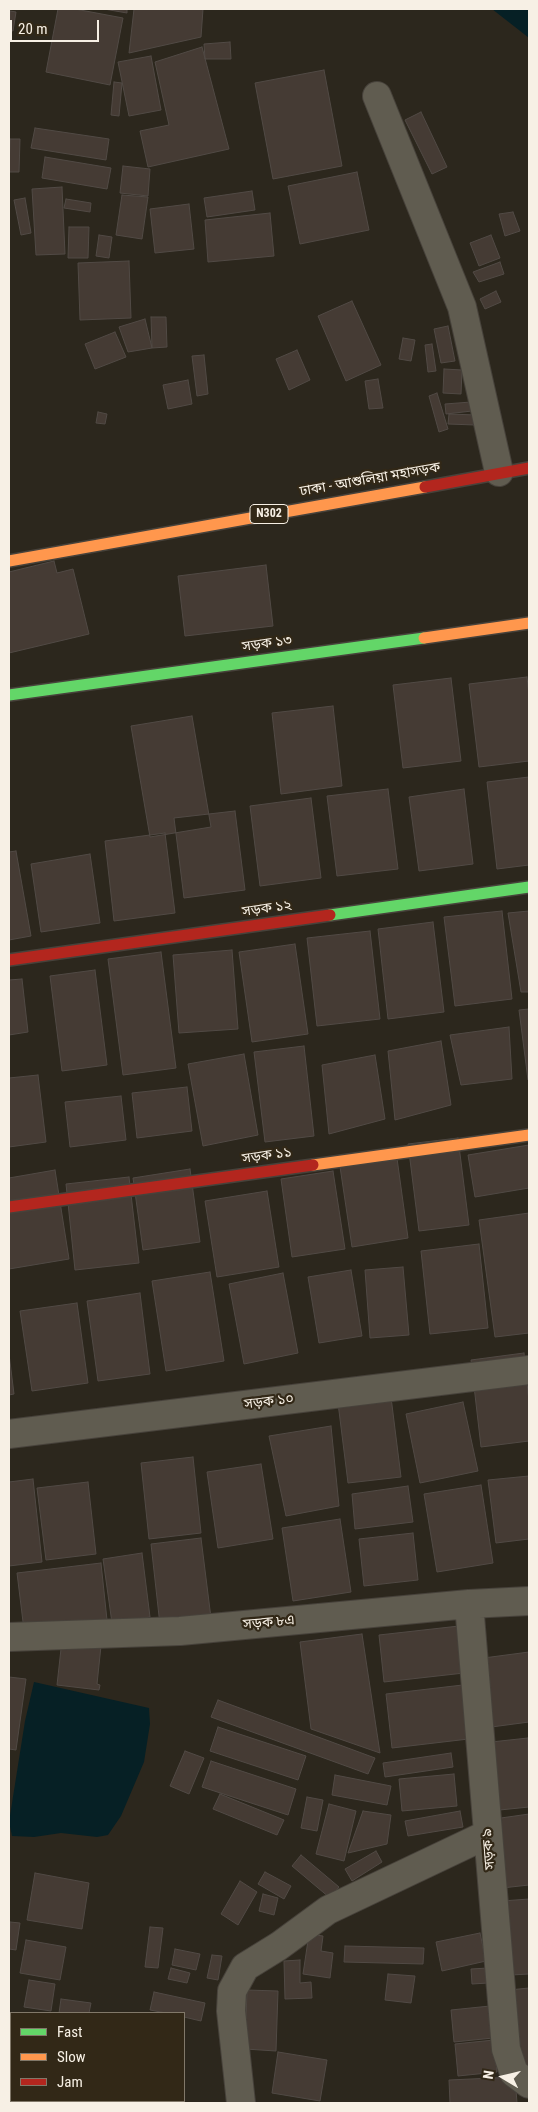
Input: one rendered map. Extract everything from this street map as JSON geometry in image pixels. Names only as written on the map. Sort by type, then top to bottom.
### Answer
[{"type":"main road","name":"ঢাকা - আশুলিয়া মহাসড়ক","points":[[9,562],[529,468]]},
{"type":"main road","name":"সড়ক ১৩","points":[[9,695],[529,623]]},
{"type":"main road","name":"সড়ক ১২","points":[[9,960],[529,887]]},
{"type":"main road","name":"সড়ক ১১","points":[[9,1207],[529,1135]]},
{"type":"street","points":[[377,96],[462,307],[499,472]]},
{"type":"street","name":"সড়ক ১০","points":[[9,1434],[529,1370]]},
{"type":"street","name":"সড়ক ৮এ","points":[[9,1637],[180,1631],[469,1604],[529,1601]]},
{"type":"street","name":"সড়ক ৯","points":[[469,1604],[506,2049],[514,2073],[529,2084]]},
{"type":"street","points":[[241,2103],[231,2010],[232,1991],[245,1967],[328,1910],[488,1834]]},
{"type":"water","points":[[492,9],[529,9],[529,38],[524,34]]},
{"type":"water","points":[[34,1682],[149,1708],[150,1724],[144,1762],[121,1816],[108,1835],[97,1837],[61,1833],[34,1837],[12,1836],[9,1822],[25,1721]]},
{"type":"building","points":[[58,9],[75,9],[123,18],[110,85],[46,72]]},
{"type":"building","points":[[104,9],[127,9],[127,13]]},
{"type":"building","points":[[134,9],[203,9],[201,37],[129,53]]},
{"type":"building","points":[[10,11],[16,12],[13,31],[9,30]]},
{"type":"building","points":[[230,42],[231,59],[205,59],[204,44]]},
{"type":"building","points":[[202,47],[229,149],[148,167],[140,131],[169,125],[155,62]]},
{"type":"building","points":[[151,56],[161,110],[129,116],[118,62]]},
{"type":"building","points":[[324,70],[342,166],[273,179],[255,83]]},
{"type":"building","points":[[114,82],[122,83],[119,116],[111,115]]},
{"type":"building","points":[[421,112],[447,167],[432,174],[405,120]]},
{"type":"building","points":[[35,128],[109,139],[106,160],[31,148]]},
{"type":"building","points":[[10,139],[20,139],[19,172],[9,172]]},
{"type":"building","points":[[45,157],[111,168],[107,189],[42,178]]},
{"type":"building","points":[[123,166],[150,169],[148,196],[120,193]]},
{"type":"building","points":[[357,172],[369,230],[300,244],[288,186]]},
{"type":"building","points":[[62,187],[65,254],[36,255],[32,189]]},
{"type":"building","points":[[252,191],[255,210],[207,217],[204,198]]},
{"type":"building","points":[[122,195],[148,197],[142,239],[116,235]]},
{"type":"building","points":[[25,198],[31,233],[21,235],[14,200]]},
{"type":"building","points":[[66,199],[91,203],[90,212],[64,208]]},
{"type":"building","points":[[189,204],[194,249],[155,253],[150,209]]},
{"type":"building","points":[[513,212],[520,231],[505,236],[499,214]]},
{"type":"building","points":[[270,213],[274,256],[208,262],[205,220]]},
{"type":"building","points":[[69,227],[89,227],[88,258],[68,258]]},
{"type":"building","points":[[99,235],[112,237],[109,258],[96,256]]},
{"type":"building","points":[[491,235],[500,258],[479,266],[470,243]]},
{"type":"building","points":[[129,261],[131,318],[80,320],[78,263]]},
{"type":"building","points":[[500,262],[504,274],[479,282],[473,272]]},
{"type":"building","points":[[496,291],[501,302],[485,309],[480,299]]},
{"type":"building","points":[[352,301],[381,365],[346,381],[318,316]]},
{"type":"building","points":[[151,317],[166,317],[167,347],[152,348]]},
{"type":"building","points":[[145,319],[152,348],[128,352],[119,327]]},
{"type":"building","points":[[448,326],[455,361],[441,363],[434,329]]},
{"type":"building","points":[[115,332],[126,357],[95,369],[85,344]]},
{"type":"building","points":[[403,338],[415,340],[411,361],[399,359]]},
{"type":"building","points":[[432,344],[436,371],[428,372],[425,345]]},
{"type":"building","points":[[297,350],[310,380],[289,390],[276,359]]},
{"type":"building","points":[[204,355],[208,394],[197,396],[192,356]]},
{"type":"building","points":[[444,369],[462,370],[461,394],[443,393]]},
{"type":"building","points":[[378,379],[383,408],[369,409],[365,381]]},
{"type":"building","points":[[188,380],[192,404],[168,409],[163,385]]},
{"type":"building","points":[[437,393],[448,429],[439,432],[429,396]]},
{"type":"building","points":[[471,402],[472,411],[446,414],[445,404]]},
{"type":"building","points":[[98,412],[107,414],[105,424],[96,423]]},
{"type":"building","points":[[449,414],[476,415],[475,425],[448,424]]},
{"type":"building","points":[[54,561],[57,573],[73,569],[89,634],[9,653],[9,572]]},
{"type":"building","points":[[266,565],[273,626],[185,636],[178,576]]},
{"type":"building","points":[[527,677],[529,695],[529,761],[479,767],[469,684]]},
{"type":"building","points":[[451,678],[461,761],[403,768],[393,685]]},
{"type":"building","points":[[333,706],[342,786],[281,794],[272,713]]},
{"type":"building","points":[[192,716],[211,827],[150,837],[131,726]]},
{"type":"building","points":[[529,777],[529,865],[497,869],[487,782]]},
{"type":"building","points":[[388,789],[398,869],[337,876],[327,796]]},
{"type":"building","points":[[464,789],[473,864],[419,871],[409,797]]},
{"type":"building","points":[[311,798],[321,878],[260,886],[250,806]]},
{"type":"building","points":[[235,811],[245,890],[184,898],[174,818]]},
{"type":"building","points":[[165,833],[175,913],[114,921],[105,841]]},
{"type":"building","points":[[16,851],[31,936],[9,940],[9,852]]},
{"type":"building","points":[[90,854],[100,923],[41,932],[31,864]]},
{"type":"building","points":[[502,911],[512,999],[455,1006],[444,917]]},
{"type":"building","points":[[529,911],[529,992],[521,992],[508,913]]},
{"type":"building","points":[[433,922],[444,1012],[388,1019],[378,929]]},
{"type":"building","points":[[370,931],[380,1019],[317,1026],[307,938]]},
{"type":"building","points":[[295,944],[308,1034],[252,1042],[239,952]]},
{"type":"building","points":[[232,950],[238,1029],[179,1033],[173,955]]},
{"type":"building","points":[[161,952],[176,1068],[123,1075],[108,959]]},
{"type":"building","points":[[95,970],[107,1065],[62,1071],[50,976]]},
{"type":"building","points":[[22,979],[28,1032],[9,1035],[9,980]]},
{"type":"building","points":[[529,1009],[529,1080],[528,1080],[519,1010]]},
{"type":"building","points":[[509,1027],[512,1079],[461,1085],[450,1035]]},
{"type":"building","points":[[441,1041],[451,1105],[395,1120],[388,1051]]},
{"type":"building","points":[[304,1046],[314,1136],[265,1142],[254,1052]]},
{"type":"building","points":[[244,1054],[258,1135],[203,1146],[188,1064]]},
{"type":"building","points":[[375,1055],[385,1119],[329,1134],[322,1065]]},
{"type":"building","points":[[38,1075],[46,1142],[9,1147],[9,1078]]},
{"type":"building","points":[[187,1087],[192,1131],[137,1138],[132,1093]]},
{"type":"building","points":[[121,1096],[126,1140],[70,1147],[65,1102]]},
{"type":"building","points":[[458,1138],[469,1225],[419,1231],[408,1144]]},
{"type":"building","points":[[529,1145],[529,1188],[475,1197],[468,1155]]},
{"type":"building","points":[[396,1151],[408,1238],[352,1247],[339,1160]]},
{"type":"building","points":[[190,1169],[200,1242],[143,1250],[133,1178]]},
{"type":"building","points":[[55,1170],[69,1259],[9,1269],[9,1178]]},
{"type":"building","points":[[333,1171],[345,1249],[292,1257],[281,1179]]},
{"type":"building","points":[[129,1177],[139,1263],[75,1270],[66,1184]]},
{"type":"building","points":[[267,1191],[279,1267],[217,1277],[205,1201]]},
{"type":"building","points":[[529,1213],[529,1333],[495,1337],[479,1220]]},
{"type":"building","points":[[479,1244],[488,1328],[430,1334],[421,1251]]},
{"type":"building","points":[[403,1267],[409,1335],[370,1338],[365,1270]]},
{"type":"building","points":[[351,1270],[362,1336],[319,1343],[308,1277]]},
{"type":"building","points":[[210,1272],[224,1361],[166,1371],[152,1281]]},
{"type":"building","points":[[283,1273],[298,1353],[244,1364],[229,1284]]},
{"type":"building","points":[[140,1293],[150,1374],[98,1381],[87,1301]]},
{"type":"building","points":[[77,1303],[88,1383],[32,1391],[20,1311]]},
{"type":"building","points":[[524,1353],[529,1402],[529,1441],[481,1447],[471,1360]]},
{"type":"building","points":[[9,1354],[14,1394],[9,1395]]},
{"type":"building","points":[[391,1397],[401,1477],[348,1483],[338,1403]]},
{"type":"building","points":[[463,1402],[478,1471],[420,1483],[406,1414]]},
{"type":"building","points":[[331,1426],[339,1506],[286,1516],[269,1436]]},
{"type":"building","points":[[193,1457],[201,1533],[149,1539],[141,1463]]},
{"type":"building","points":[[261,1464],[273,1539],[218,1548],[207,1472]]},
{"type":"building","points":[[529,1476],[529,1539],[496,1543],[488,1480]]},
{"type":"building","points":[[33,1479],[42,1562],[9,1566],[9,1482]]},
{"type":"building","points":[[88,1482],[96,1554],[46,1560],[37,1488]]},
{"type":"building","points":[[481,1485],[493,1563],[437,1572],[424,1494]]},
{"type":"building","points":[[408,1486],[413,1522],[355,1529],[352,1494]]},
{"type":"building","points":[[340,1519],[351,1592],[293,1601],[282,1528]]},
{"type":"building","points":[[413,1533],[418,1580],[364,1586],[359,1539]]},
{"type":"building","points":[[201,1538],[211,1618],[160,1625],[151,1544]]},
{"type":"building","points":[[142,1553],[150,1617],[112,1623],[103,1559]]},
{"type":"building","points":[[101,1563],[107,1620],[24,1630],[17,1573]]},
{"type":"building","points":[[468,1625],[473,1672],[384,1682],[379,1635]]},
{"type":"building","points":[[362,1634],[380,1753],[311,1729],[300,1642]]},
{"type":"building","points":[[62,1640],[101,1646],[97,1684],[100,1685],[99,1690],[57,1685]]},
{"type":"building","points":[[529,1652],[529,1722],[484,1728],[476,1659]]},
{"type":"building","points":[[9,1677],[26,1679],[16,1750],[9,1749]]},
{"type":"building","points":[[471,1684],[477,1738],[392,1748],[386,1694]]},
{"type":"building","points":[[218,1700],[375,1758],[368,1774],[211,1717]]},
{"type":"building","points":[[218,1727],[306,1756],[298,1780],[210,1751]]},
{"type":"building","points":[[528,1738],[529,1807],[490,1811],[482,1743]]},
{"type":"building","points":[[185,1751],[204,1758],[189,1794],[170,1786]]},
{"type":"building","points":[[451,1753],[453,1767],[385,1777],[383,1763]]},
{"type":"building","points":[[211,1761],[296,1789],[288,1815],[202,1787]]},
{"type":"building","points":[[454,1774],[457,1806],[402,1811],[399,1779]]},
{"type":"building","points":[[335,1775],[391,1786],[387,1805],[332,1795]]},
{"type":"building","points":[[220,1794],[284,1820],[277,1835],[213,1809]]},
{"type":"building","points":[[307,1797],[323,1800],[317,1831],[301,1828]]},
{"type":"building","points":[[329,1804],[356,1811],[344,1861],[316,1854]]},
{"type":"building","points":[[363,1811],[391,1815],[387,1844],[348,1853]]},
{"type":"building","points":[[460,1811],[463,1827],[408,1836],[405,1821]]},
{"type":"building","points":[[529,1814],[529,1885],[502,1888],[494,1819]]},
{"type":"building","points":[[376,1851],[382,1862],[352,1881],[345,1869]]},
{"type":"building","points":[[301,1855],[339,1887],[330,1898],[292,1866]]},
{"type":"building","points":[[265,1872],[291,1886],[284,1899],[258,1884]]},
{"type":"building","points":[[35,1873],[89,1883],[82,1929],[27,1920]]},
{"type":"building","points":[[240,1881],[257,1892],[238,1925],[221,1914]]},
{"type":"building","points":[[263,1894],[278,1898],[274,1915],[259,1911]]},
{"type":"building","points":[[529,1899],[529,1974],[511,1975],[502,1901]]},
{"type":"building","points":[[10,1922],[20,1923],[16,1950],[9,1949]]},
{"type":"building","points":[[150,1927],[163,1928],[158,1968],[145,1967]]},
{"type":"building","points":[[480,1933],[486,1961],[442,1971],[436,1942]]},
{"type":"building","points":[[309,1934],[323,1936],[321,1951],[333,1953],[330,1978],[303,1974]]},
{"type":"building","points":[[26,1940],[66,1947],[60,1980],[20,1973]]},
{"type":"building","points":[[345,1946],[424,1948],[423,1964],[344,1962]]},
{"type":"building","points":[[175,1949],[200,1954],[196,1970],[172,1965]]},
{"type":"building","points":[[212,1955],[222,1956],[218,1980],[207,1978]]},
{"type":"building","points":[[300,1960],[300,1983],[311,1982],[312,1998],[285,1999],[284,1961]]},
{"type":"building","points":[[171,1968],[190,1973],[187,1983],[168,1979]]},
{"type":"building","points":[[488,1968],[488,1983],[472,1984],[471,1969]]},
{"type":"building","points":[[388,1974],[415,1976],[411,2003],[385,2000]]},
{"type":"building","points":[[29,1980],[55,1984],[51,2011],[24,2007]]},
{"type":"building","points":[[529,1988],[529,2072],[519,2074],[509,1990]]},
{"type":"building","points":[[247,1990],[278,1991],[276,2051],[245,2049]]},
{"type":"building","points":[[154,1992],[205,2003],[201,2021],[185,2017],[185,2012],[150,2010]]},
{"type":"building","points":[[61,1999],[91,2003],[89,2012],[59,2012]]},
{"type":"building","points":[[490,2006],[493,2038],[454,2042],[451,2010]]},
{"type":"building","points":[[494,2040],[497,2072],[458,2076],[455,2044]]},
{"type":"building","points":[[9,2051],[10,2076],[9,2075]]},
{"type":"building","points":[[278,2052],[327,2060],[320,2101],[272,2093]]},
{"type":"building","points":[[515,2077],[517,2103],[450,2103],[449,2080]]},
{"type":"building","points":[[9,2091],[10,2102],[20,2102],[9,2103]]},
{"type":"traffic: fast","points":[[9,695],[424,638]]},
{"type":"traffic: fast","points":[[330,915],[529,887]]},
{"type":"traffic: slow","points":[[9,561],[425,487]]},
{"type":"traffic: slow","points":[[424,638],[529,623]]},
{"type":"traffic: slow","points":[[313,1165],[529,1135]]},
{"type":"traffic: jam","points":[[425,487],[529,468]]},
{"type":"traffic: jam","points":[[9,960],[330,915]]},
{"type":"traffic: jam","points":[[9,1207],[313,1165]]}]
